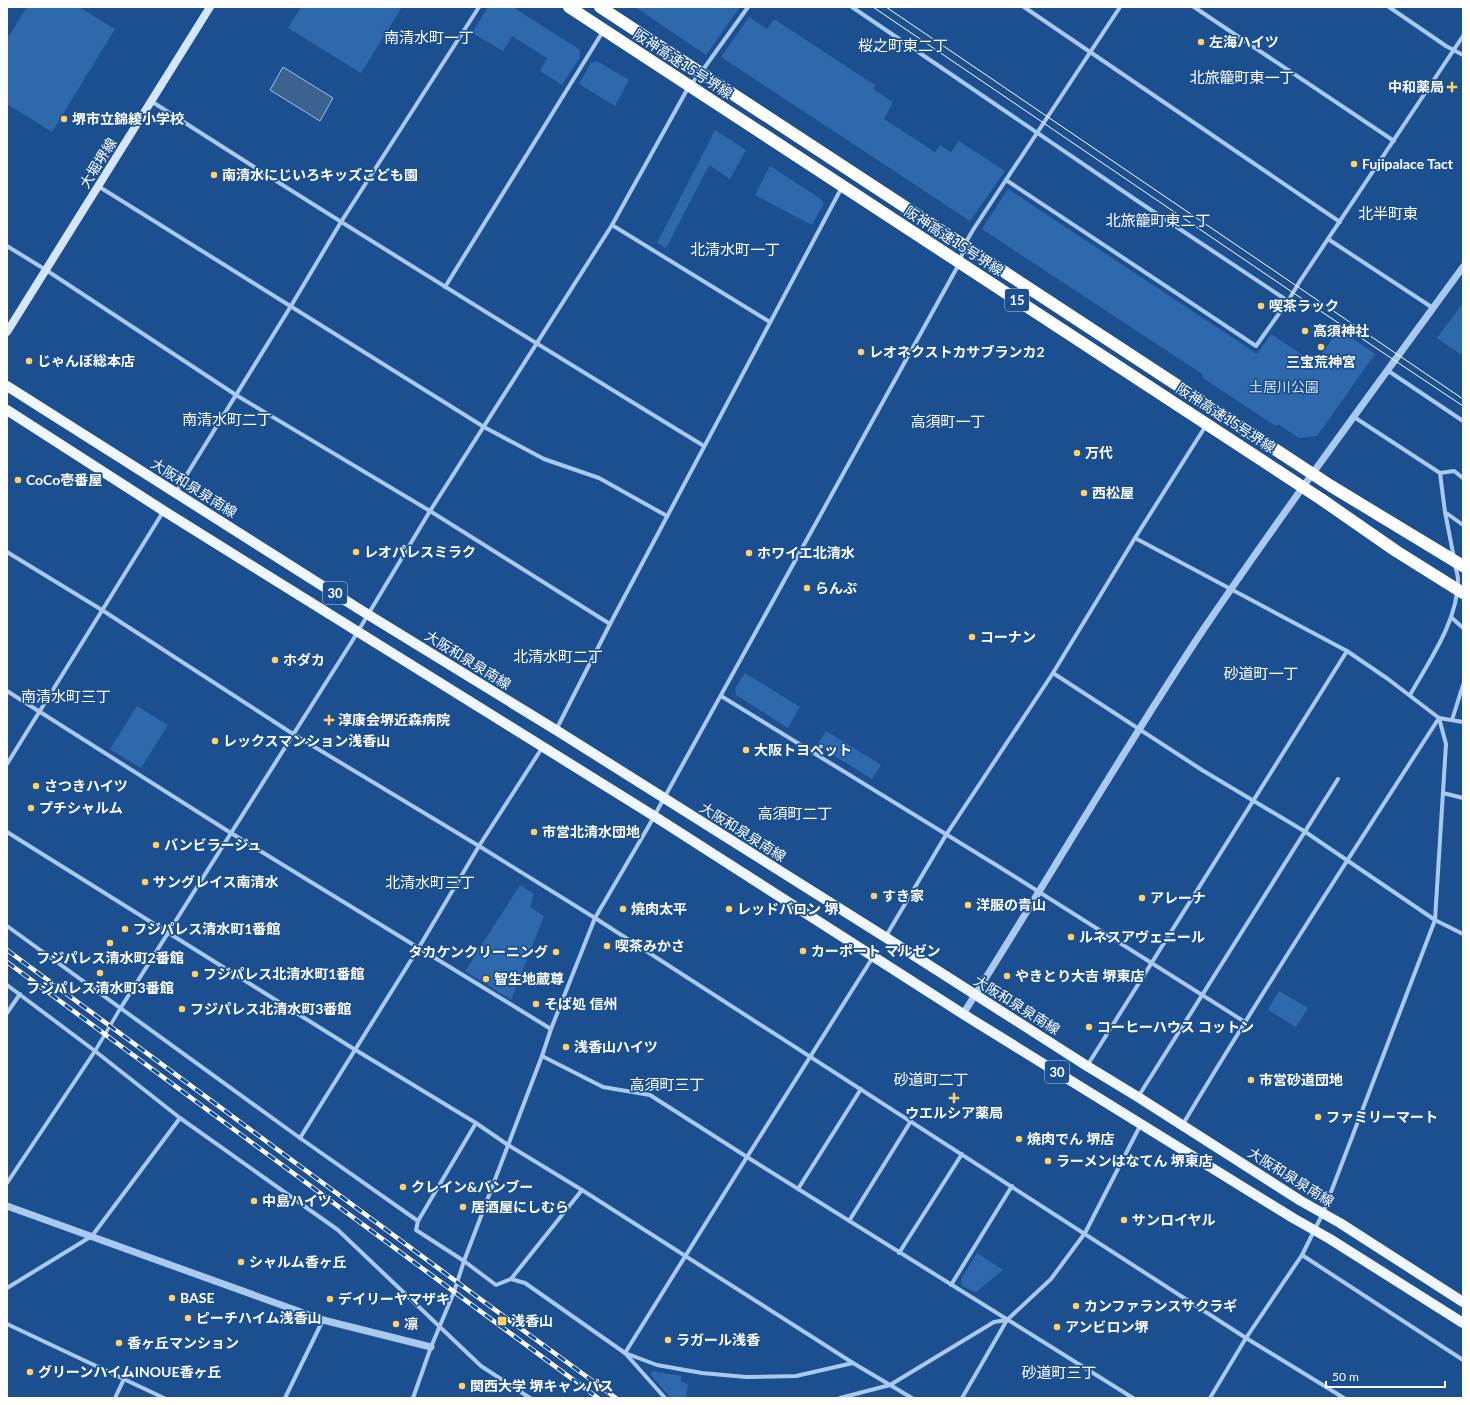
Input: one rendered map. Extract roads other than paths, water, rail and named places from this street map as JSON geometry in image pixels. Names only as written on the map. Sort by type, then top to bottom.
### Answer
[{"type":"highway","name":"阪神高速15号堺線","points":[[569,7],[1321,499],[1396,551],[1463,593]]},
{"type":"highway","name":"阪神高速15号堺線","points":[[600,7],[1325,481],[1463,566]]},
{"type":"main road","name":"大堀堺線","points":[[7,332],[210,7]]},
{"type":"main road","name":"大阪和泉泉南線","points":[[7,386],[1463,1302]]},
{"type":"main road","name":"30","points":[[7,410],[164,511],[542,748],[654,816],[963,1014],[1463,1323]]},
{"type":"street","points":[[176,493],[341,222],[479,7]]},
{"type":"street","points":[[562,7],[842,187],[1205,427],[1302,489]]},
{"type":"street","points":[[605,7],[1314,471]]},
{"type":"street","points":[[7,1183],[95,1051],[168,932],[358,632],[430,511],[484,427],[535,343],[612,225],[688,88],[748,7]]},
{"type":"street","points":[[852,7],[1037,134],[1288,301]]},
{"type":"street","points":[[1024,7],[1340,222]]},
{"type":"street","points":[[413,1398],[439,1326],[454,1292],[464,1261],[551,1029],[595,918],[721,696],[959,264],[966,242],[1120,7]]},
{"type":"street","points":[[1194,7],[1394,141]]},
{"type":"street","points":[[1389,7],[1463,55]]},
{"type":"street","points":[[445,287],[602,33]]},
{"type":"street","points":[[1006,180],[1256,346],[1288,301],[1463,36]]},
{"type":"street","points":[[151,101],[445,287],[704,446]]},
{"type":"street","points":[[98,186],[484,427],[544,459],[599,478],[667,516]]},
{"type":"street","points":[[556,730],[610,624],[842,187]]},
{"type":"street","points":[[612,225],[770,322]]},
{"type":"street","points":[[1328,239],[1433,308]]},
{"type":"street","points":[[7,246],[236,395],[430,511],[610,624]]},
{"type":"street","points":[[963,1014],[1140,728],[1231,590],[1314,471],[1463,267]]},
{"type":"street","points":[[1387,370],[1463,421]]},
{"type":"street","points":[[1354,417],[1440,473],[1454,471],[1463,478]]},
{"type":"street","points":[[885,937],[946,835],[1053,673],[1135,538],[1205,427]]},
{"type":"street","points":[[1410,695],[1451,617],[1456,599],[1458,579],[1445,512],[1440,473]]},
{"type":"street","points":[[7,764],[164,511]]},
{"type":"street","points":[[1445,512],[1463,525]]},
{"type":"street","points":[[1135,538],[1347,651],[1410,695],[1439,718],[1463,722]]},
{"type":"street","points":[[7,552],[102,610],[293,734],[595,918],[1246,1338],[1344,1398]]},
{"type":"street","points":[[1451,617],[1463,628]]},
{"type":"street","points":[[1087,1066],[1347,651]]},
{"type":"street","points":[[1053,673],[1140,728],[1202,770],[1304,831],[1434,920],[1463,934]]},
{"type":"street","points":[[1452,720],[1463,685]]},
{"type":"street","points":[[7,691],[231,833],[418,949],[551,1029]]},
{"type":"street","points":[[721,696],[1001,868],[1245,1022]]},
{"type":"street","points":[[1210,1398],[1246,1338],[1302,1254],[1323,1214],[1434,920],[1446,744],[1439,718]]},
{"type":"street","points":[[1183,1126],[1245,1022],[1439,718]]},
{"type":"street","points":[[300,1138],[354,1049],[418,949],[479,846],[542,748]]},
{"type":"street","points":[[1138,1097],[1338,779]]},
{"type":"street","points":[[1443,793],[1463,798]]},
{"type":"street","points":[[7,832],[354,1049],[476,1122],[508,1145],[582,1190],[853,1363],[912,1398]]},
{"type":"street","points":[[7,926],[120,1009],[418,1221]]},
{"type":"street","points":[[626,1353],[873,957]]},
{"type":"street","points":[[7,985],[95,1051],[180,1118],[338,1230],[481,1366],[530,1398]]},
{"type":"street","points":[[7,1013],[20,994]]},
{"type":"street","points":[[542,1056],[603,1087],[650,1095],[950,1285],[1133,1398]]},
{"type":"street","points":[[798,1189],[861,1089]]},
{"type":"street","points":[[7,1288],[92,1236],[180,1118]]},
{"type":"street","points":[[849,1221],[911,1121]]},
{"type":"street","points":[[476,1122],[418,1221],[416,1230],[464,1261],[496,1285],[511,1279],[582,1190]]},
{"type":"street","points":[[962,1398],[1007,1320],[1051,1279],[1085,1233],[1141,1123]]},
{"type":"street","points":[[899,1253],[962,1154]]},
{"type":"street","points":[[950,1285],[1012,1186]]},
{"type":"street","points":[[7,1206],[323,1320],[431,1347]]},
{"type":"street","points":[[1302,1254],[1463,1360]]},
{"type":"street","points":[[511,1279],[525,1283],[626,1353],[657,1365],[702,1373],[746,1377],[796,1376],[853,1363]]},
{"type":"street","points":[[285,1398],[323,1320]]},
{"type":"street","points":[[840,1398],[890,1384],[994,1322],[1007,1320]]},
{"type":"street","points":[[7,1324],[164,1398]]},
{"type":"street","points":[[626,1353],[665,1398]]},
{"type":"street","points":[[115,1398],[124,1379]]},
{"type":"tram line","points":[[873,7],[1292,292],[1463,406]]},
{"type":"tram line","points":[[886,7],[1463,399]]},
{"type":"railway","points":[[7,950],[616,1398]]},
{"type":"railway","points":[[7,962],[598,1398]]},
{"type":"place","name":"左海ハイツ","points":[[1201,42]]},
{"type":"place","name":"中和薬局","points":[[1452,87]]},
{"type":"place","name":"堺市立錦綾小学校","points":[[64,119]]},
{"type":"place","name":"Fujipalace Tact","points":[[1354,164]]},
{"type":"place","name":"南清水にじいろキッズこども園","points":[[214,175]]},
{"type":"place","name":"喫茶ラック","points":[[1261,306]]},
{"type":"place","name":"高須神社","points":[[1305,331]]},
{"type":"place","name":"三宝荒神宮","points":[[1321,347]]},
{"type":"place","name":"レオネクストカサブランカ2","points":[[861,352]]},
{"type":"place","name":"じゃんぼ総本店","points":[[29,361]]},
{"type":"place","name":"万代","points":[[1077,453]]},
{"type":"place","name":"CoCo壱番屋","points":[[18,480]]},
{"type":"place","name":"西松屋","points":[[1084,493]]},
{"type":"place","name":"レオパレスミラク","points":[[356,552]]},
{"type":"place","name":"ホワイエ北清水","points":[[749,553]]},
{"type":"place","name":"らんぷ","points":[[807,588]]},
{"type":"place","name":"コーナン","points":[[972,637]]},
{"type":"place","name":"ホダカ","points":[[275,660]]},
{"type":"place","name":"淳康会堺近森病院","points":[[329,720]]},
{"type":"place","name":"レックスマンション浅香山","points":[[215,741]]},
{"type":"place","name":"大阪トヨペット","points":[[746,750]]},
{"type":"place","name":"さつきハイツ","points":[[36,786]]},
{"type":"place","name":"プチシャルム","points":[[31,808]]},
{"type":"place","name":"市営北清水団地","points":[[534,832]]},
{"type":"place","name":"バンビラージュ","points":[[156,845]]},
{"type":"place","name":"サングレイス南清水","points":[[145,882]]},
{"type":"place","name":"すき家","points":[[874,896]]},
{"type":"place","name":"アレーナ","points":[[1142,898]]},
{"type":"place","name":"洋服の青山","points":[[968,905]]},
{"type":"place","name":"焼肉太平","points":[[623,909]]},
{"type":"place","name":"レッドバロン 堺","points":[[729,909]]},
{"type":"place","name":"フジパレス清水町1番館","points":[[125,929]]},
{"type":"place","name":"ルネスアヴェニール","points":[[1071,937]]},
{"type":"place","name":"フジパレス清水町2番館","points":[[110,943]]},
{"type":"place","name":"喫茶みかさ","points":[[607,946]]},
{"type":"place","name":"カーポート マルゼン","points":[[803,951]]},
{"type":"place","name":"タカケンクリーニング","points":[[556,952]]},
{"type":"place","name":"フジパレス清水町3番館","points":[[100,973]]},
{"type":"place","name":"フジパレス北清水町1番館","points":[[195,974]]},
{"type":"place","name":"やきとり大吉 堺東店","points":[[1007,976]]},
{"type":"place","name":"智生地蔵尊","points":[[486,979]]},
{"type":"place","name":"そば処 信州","points":[[536,1004]]},
{"type":"place","name":"フジパレス北清水町3番館","points":[[182,1009]]},
{"type":"place","name":"コーヒーハウス コットン","points":[[1089,1027]]},
{"type":"place","name":"浅香山ハイツ","points":[[566,1047]]},
{"type":"place","name":"市営砂道団地","points":[[1251,1080]]},
{"type":"place","name":"ウエルシア薬局","points":[[954,1098]]},
{"type":"place","name":"ファミリーマート","points":[[1318,1117]]},
{"type":"place","name":"焼肉でん 堺店","points":[[1019,1139]]},
{"type":"place","name":"ラーメンはなてん 堺東店","points":[[1048,1161]]},
{"type":"place","name":"クレイン&バンブー","points":[[403,1187]]},
{"type":"place","name":"中島ハイツ","points":[[254,1201]]},
{"type":"place","name":"居酒屋にしむら","points":[[463,1207]]},
{"type":"place","name":"サンロイヤル","points":[[1124,1220]]},
{"type":"place","name":"シャルム香ヶ丘","points":[[241,1262]]},
{"type":"place","name":"BASE","points":[[172,1298]]},
{"type":"place","name":"デイリーヤマザキ","points":[[330,1299]]},
{"type":"place","name":"カンファランスサクラギ","points":[[1076,1306]]},
{"type":"place","name":"ピーチハイム浅香山","points":[[188,1318]]},
{"type":"place","name":"浅香山","points":[[502,1321]]},
{"type":"place","name":"凛","points":[[396,1324]]},
{"type":"place","name":"アンビロン堺","points":[[1057,1327]]},
{"type":"place","name":"ラガール浅香","points":[[668,1340]]},
{"type":"place","name":"香ヶ丘マンション","points":[[119,1343]]},
{"type":"place","name":"グリーンハイムINOUE香ヶ丘","points":[[30,1372]]},
{"type":"place","name":"関西大学 堺キャンパス","points":[[462,1386]]},
{"type":"district","name":"南清水町一丁","points":[[429,38]]},
{"type":"district","name":"桜之町東二丁","points":[[903,46]]},
{"type":"district","name":"北旅籠町東一丁","points":[[1242,78]]},
{"type":"district","name":"北半町東","points":[[1388,214]]},
{"type":"district","name":"北旅籠町東二丁","points":[[1158,221]]},
{"type":"district","name":"北清水町一丁","points":[[735,250]]},
{"type":"district","name":"南清水町二丁","points":[[227,420]]},
{"type":"district","name":"高須町一丁","points":[[948,422]]},
{"type":"district","name":"北清水町二丁","points":[[558,657]]},
{"type":"district","name":"砂道町一丁","points":[[1261,674]]},
{"type":"district","name":"南清水町三丁","points":[[66,697]]},
{"type":"district","name":"高須町二丁","points":[[795,814]]},
{"type":"district","name":"北清水町三丁","points":[[430,883]]},
{"type":"district","name":"砂道町二丁","points":[[931,1080]]},
{"type":"district","name":"高須町三丁","points":[[667,1085]]},
{"type":"district","name":"砂道町三丁","points":[[1059,1373]]},
{"type":"park label","name":"土居川公園","points":[[1284,387]]}]
